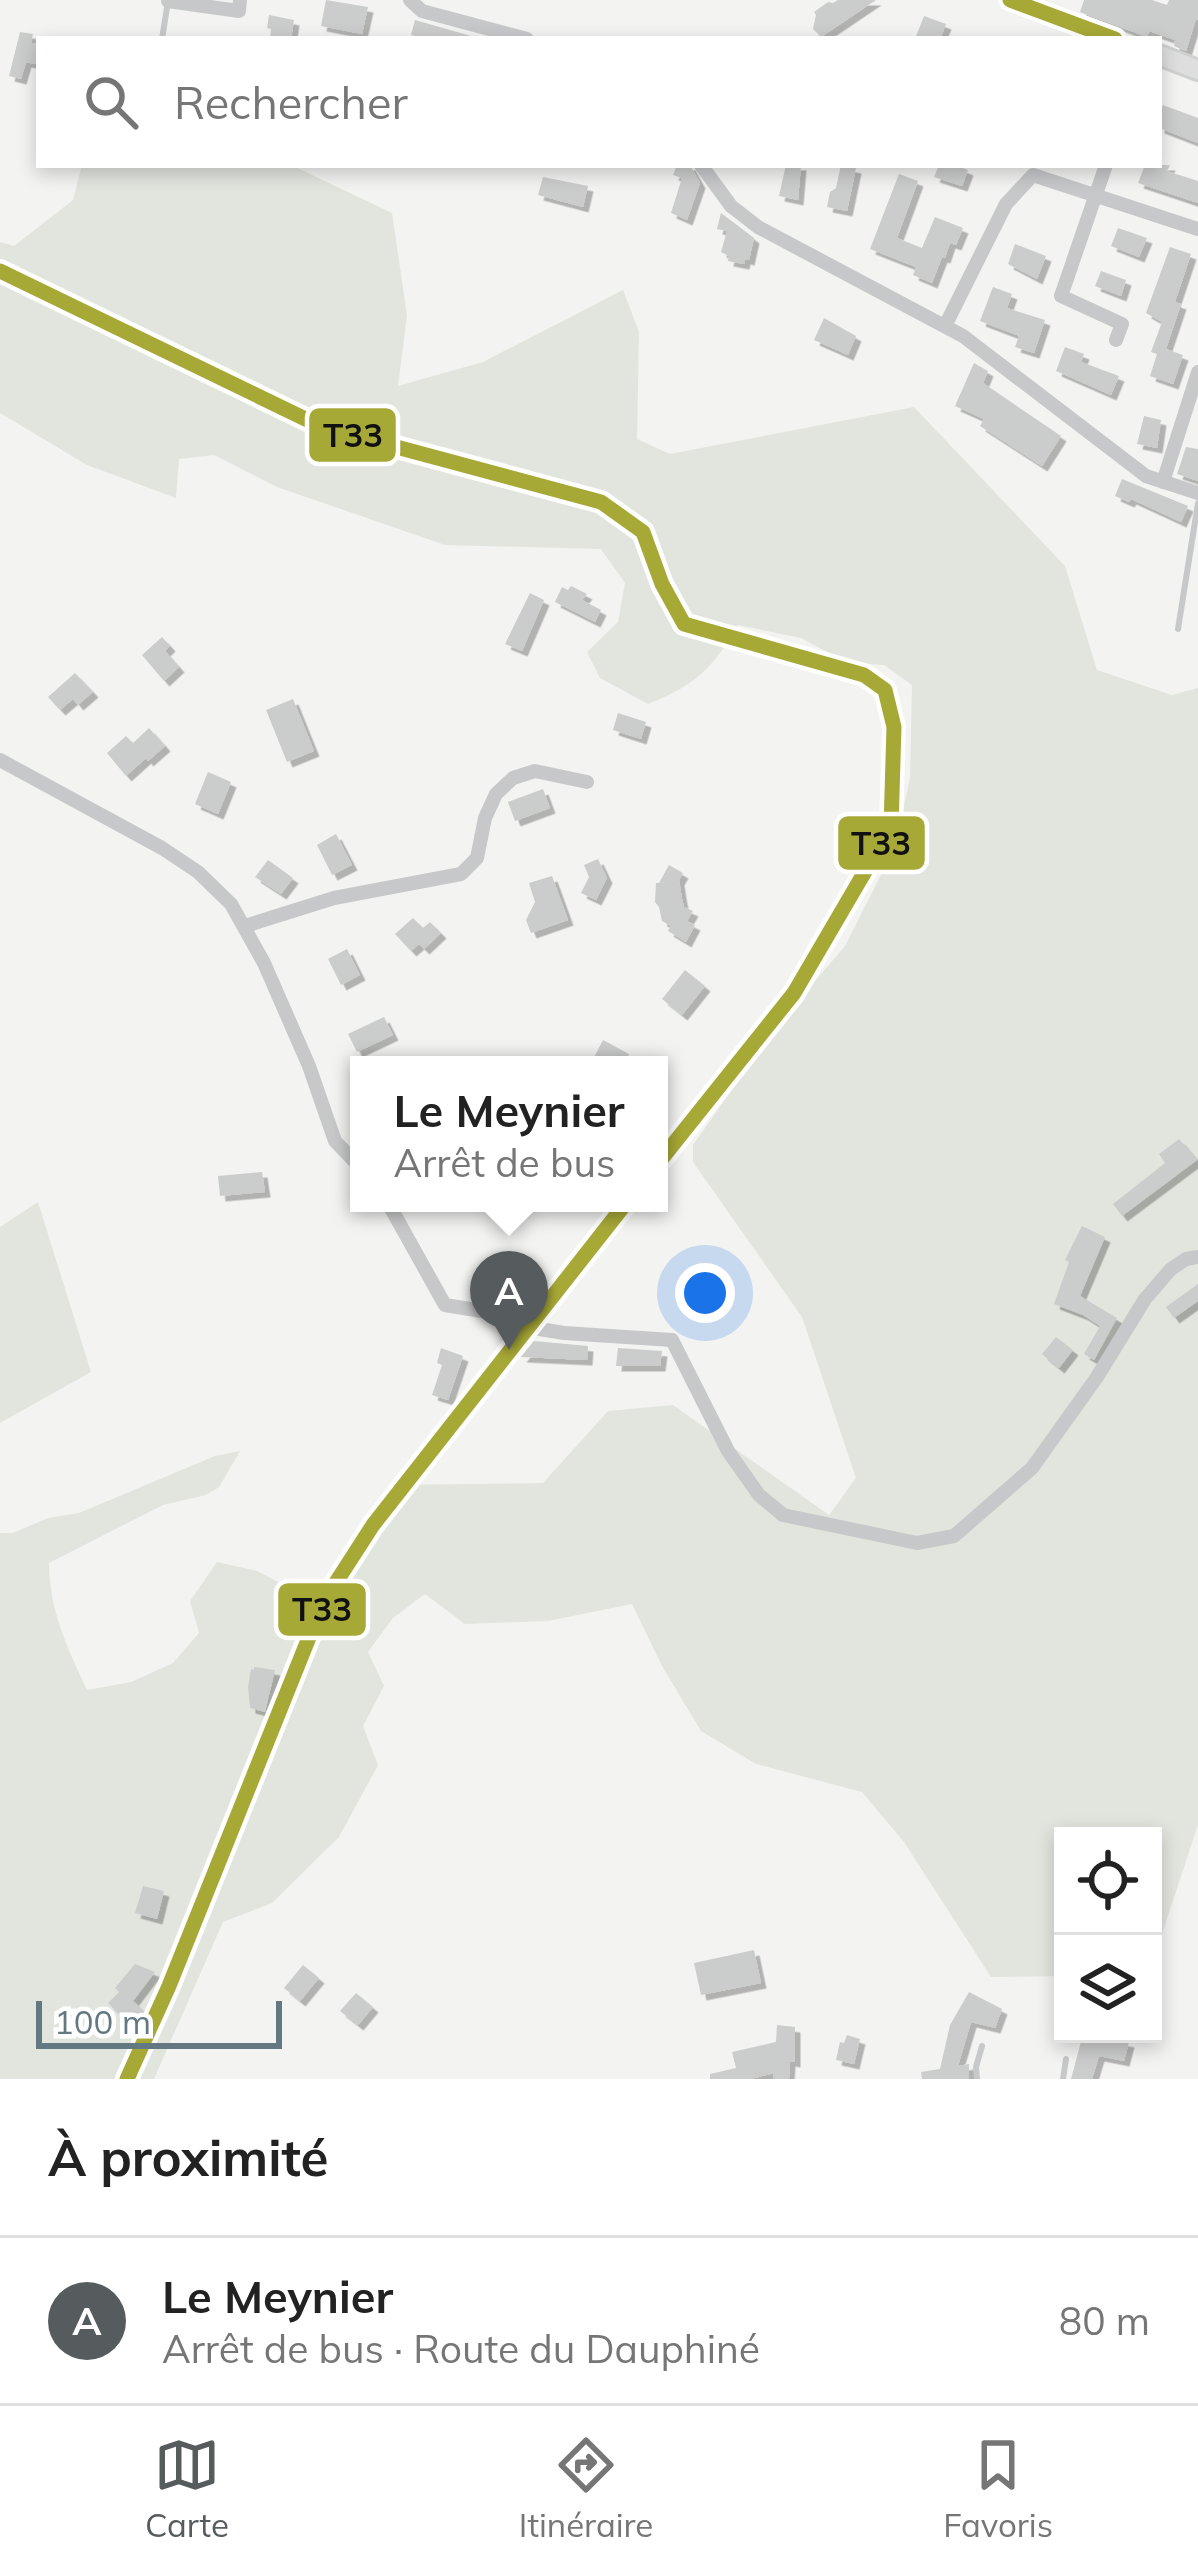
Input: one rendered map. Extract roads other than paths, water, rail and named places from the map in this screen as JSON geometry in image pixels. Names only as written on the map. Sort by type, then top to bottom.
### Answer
[{"type":"main road","points":[[1010,0],[1107,36]]},
{"type":"main road","points":[[1162,56],[1198,70]]},
{"type":"street","points":[[168,1],[239,10],[240,0]]},
{"type":"street","points":[[410,0],[422,10],[516,36]]},
{"type":"street","points":[[703,168],[731,206],[758,227],[963,336],[1146,476],[1198,493]]},
{"type":"street","points":[[1105,168],[1061,296],[1122,324],[1116,340]]},
{"type":"street","points":[[945,326],[1006,203],[1034,175],[1198,229]]},
{"type":"street","points":[[0,271],[322,427],[601,502],[643,532],[662,584],[684,624],[864,675],[885,690],[894,727],[891,827],[794,993],[668,1151]]},
{"type":"street","points":[[1163,482],[1198,372]]},
{"type":"street","points":[[0,760],[162,848],[198,872],[232,904],[309,1066],[335,1141],[350,1157]]},
{"type":"street","points":[[245,926],[334,898],[461,874],[477,858],[484,818],[496,794],[513,778],[535,771],[587,782]]},
{"type":"street","points":[[393,1212],[446,1305],[564,1333],[672,1340],[728,1451],[759,1495],[783,1515],[917,1544],[954,1536],[1032,1468],[1097,1377],[1144,1299],[1171,1269],[1198,1257]]},
{"type":"street","points":[[127,2079],[333,1587],[373,1525],[619,1212]]},
{"type":"lane","points":[[162,36],[168,1]]},
{"type":"lane","points":[[1178,629],[1198,502]]},
{"type":"lane","points":[[976,2079],[982,2045]]},
{"type":"lane","points":[[1063,2079],[1066,2059]]},
{"type":"place","name":"Le Meynier","points":[[509,1350]]}]
